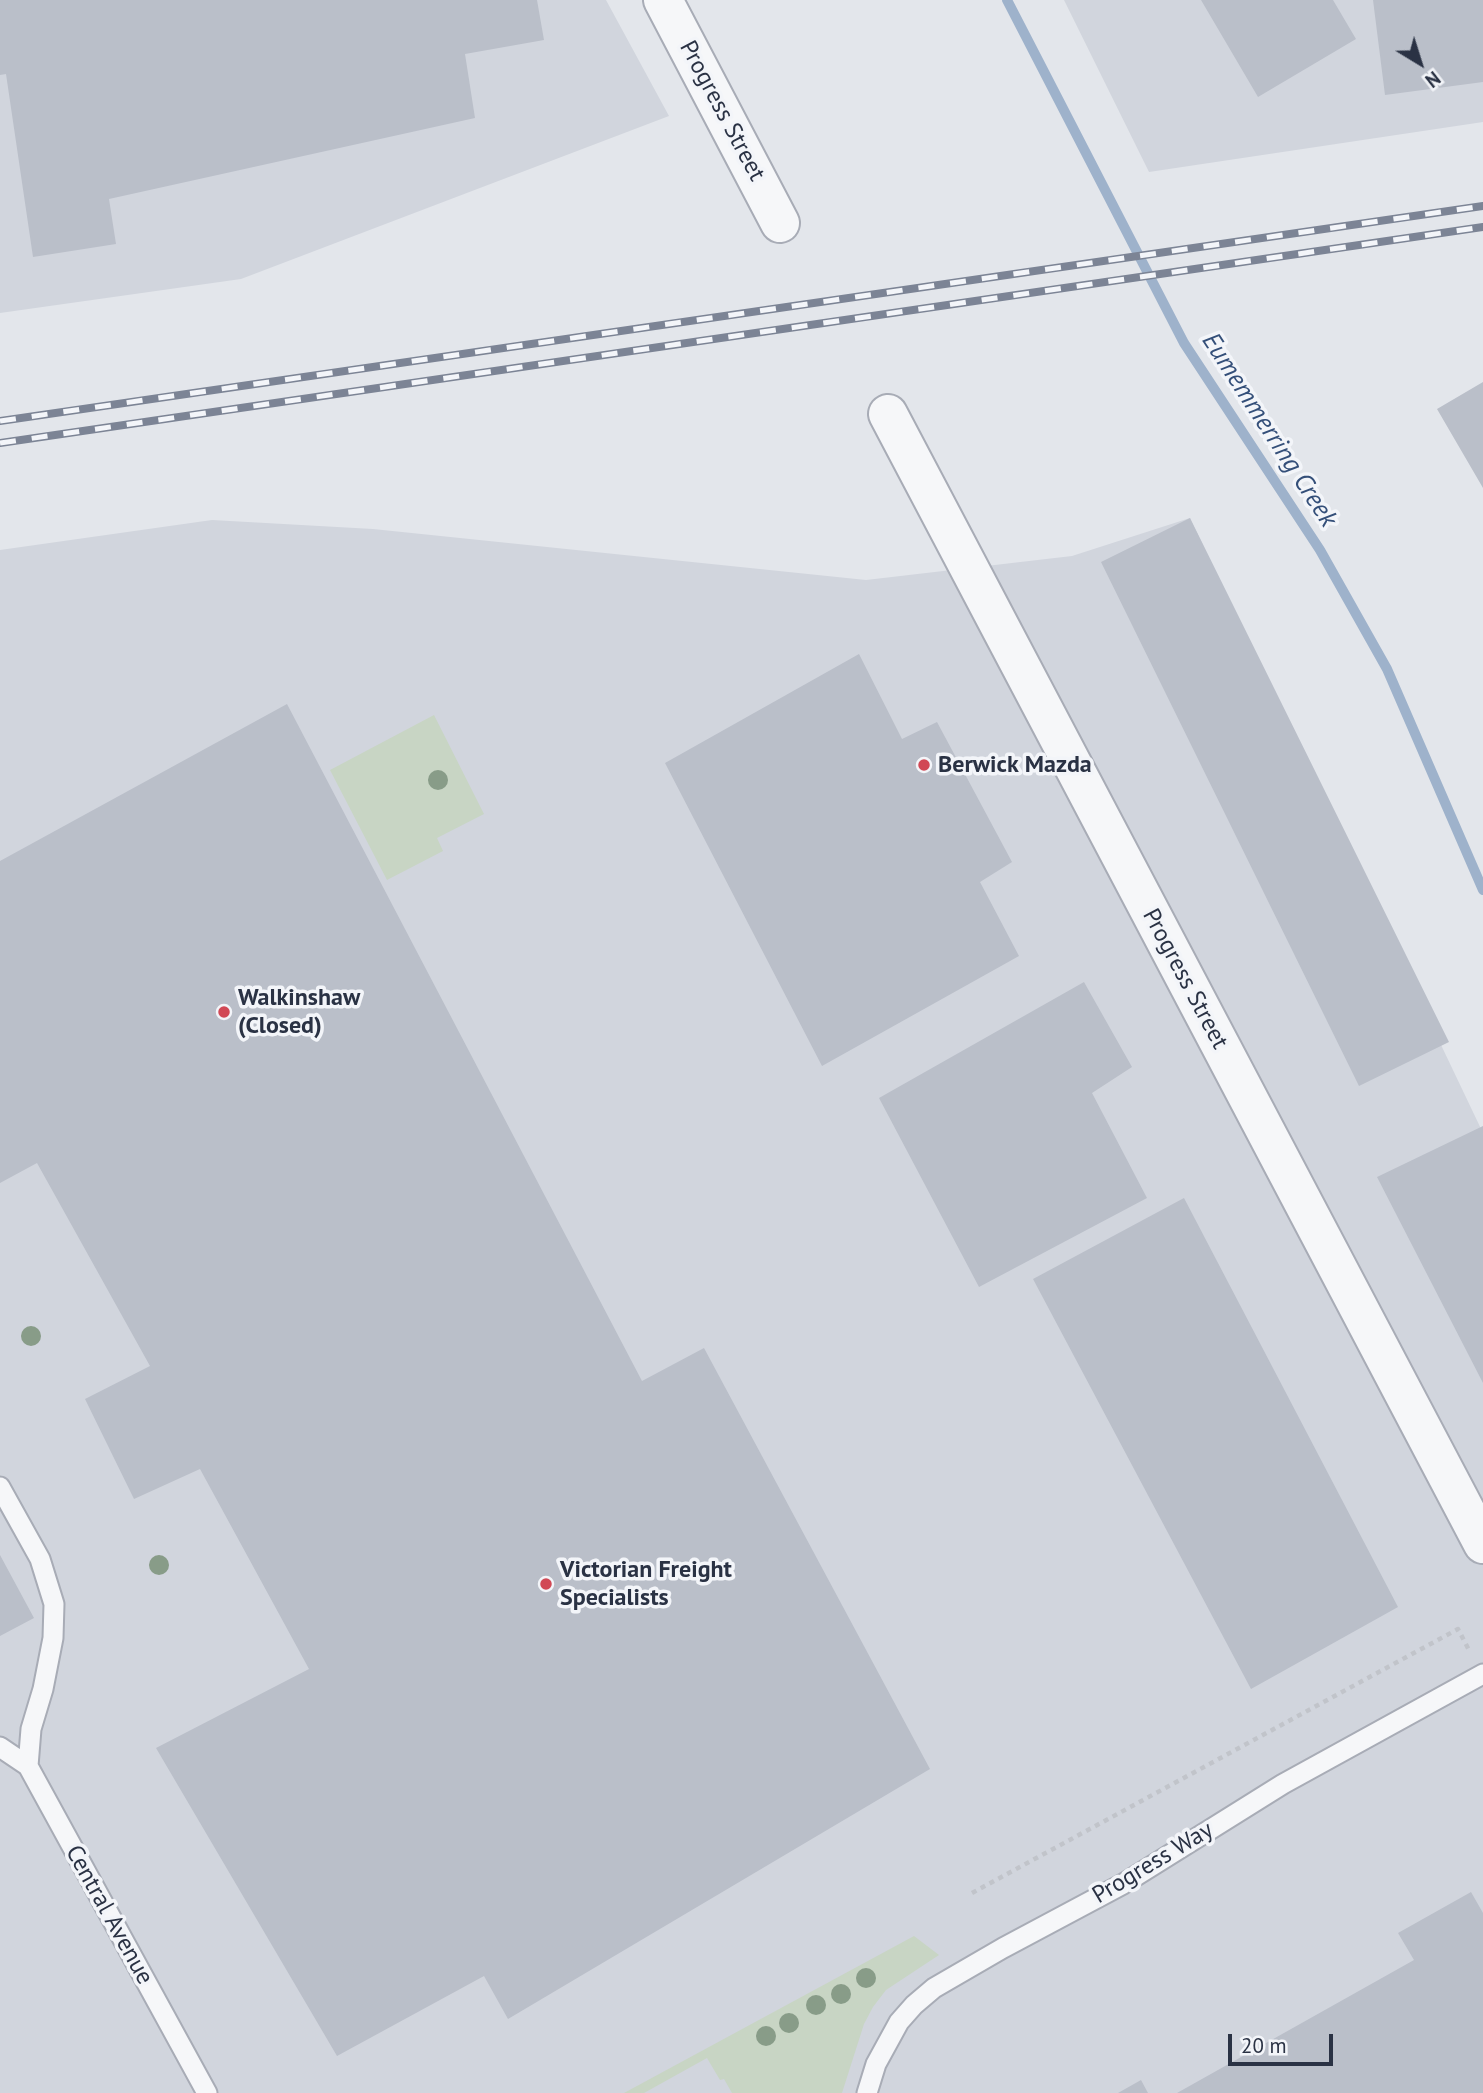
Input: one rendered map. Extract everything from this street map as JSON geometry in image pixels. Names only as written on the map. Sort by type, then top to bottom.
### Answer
[{"type":"street","name":"Progress Street","points":[[663,0],[780,223]]},
{"type":"street","name":"Progress Street","points":[[888,414],[1483,1544]]},
{"type":"lane","points":[[0,1487],[40,1559],[54,1604],[54,1638],[31,1729],[28,1766]]},
{"type":"lane","name":"Progress Way","points":[[867,2093],[876,2064],[899,2022],[914,2004],[934,1989],[1003,1948],[1123,1884],[1283,1784],[1483,1674]]},
{"type":"lane","name":"Central Avenue","points":[[0,1747],[28,1766],[207,2093]]},
{"type":"path","points":[[972,1893],[1458,1629],[1483,1674]]},
{"type":"shaded area","points":[[0,0],[606,0],[669,116],[241,279],[0,313]]},
{"type":"shaded area","points":[[1064,0],[1483,0],[1483,122],[1149,172]]},
{"type":"shaded area","points":[[1190,518],[1483,1133],[1483,2093],[0,2093],[0,550],[212,520],[373,529],[866,580],[1072,556]]},
{"type":"green space","points":[[434,715],[484,814],[437,838],[443,851],[387,880],[330,770]]},
{"type":"green space","points":[[914,1936],[939,1955],[886,1990],[873,2007],[864,2024],[842,2093],[732,2093],[724,2079],[720,2080],[707,2058],[644,2093],[624,2093]]},
{"type":"building","points":[[0,0],[537,0],[544,40],[465,54],[475,118],[109,199],[116,244],[33,257],[6,74],[0,75]]},
{"type":"building","points":[[1201,0],[1333,0],[1356,39],[1258,97]]},
{"type":"building","points":[[1373,0],[1483,0],[1483,82],[1385,95]]},
{"type":"building","points":[[1483,382],[1483,488],[1437,409]]},
{"type":"building","points":[[1190,518],[1449,1042],[1359,1086],[1101,562]]},
{"type":"building","points":[[859,654],[902,739],[937,722],[1012,862],[980,882],[1019,956],[822,1066],[665,763]]},
{"type":"building","name":"Victorian Freight Specialists","points":[[287,704],[642,1381],[704,1348],[930,1769],[508,2019],[484,1976],[337,2056],[156,1748],[309,1669],[200,1469],[134,1499],[85,1399],[150,1366],[37,1163],[0,1183],[0,861]]},
{"type":"building","points":[[1084,982],[1132,1067],[1092,1093],[1147,1198],[979,1287],[879,1098]]},
{"type":"building","points":[[1483,1126],[1483,1383],[1377,1177]]},
{"type":"building","points":[[1184,1198],[1398,1607],[1251,1689],[1033,1279]]},
{"type":"building","points":[[0,1555],[34,1618],[0,1636]]},
{"type":"building","points":[[1471,1892],[1483,1913],[1483,2093],[1177,2093],[1414,1960],[1398,1933]]},
{"type":"building","points":[[1141,2080],[1148,2093],[1118,2093]]},
{"type":"waterway","name":"Eumemmerring Creek","points":[[1007,0],[1184,343],[1320,550],[1387,669],[1483,890]]},
{"type":"railway","points":[[0,421],[1483,206]]},
{"type":"railway","points":[[0,443],[1483,227]]},
{"type":"place","name":"Berwick Mazda","points":[[924,765]]},
{"type":"place","name":"Walkinshaw (Closed)","points":[[224,1012]]},
{"type":"place","name":"Victorian Freight Specialists","points":[[546,1584]]}]
